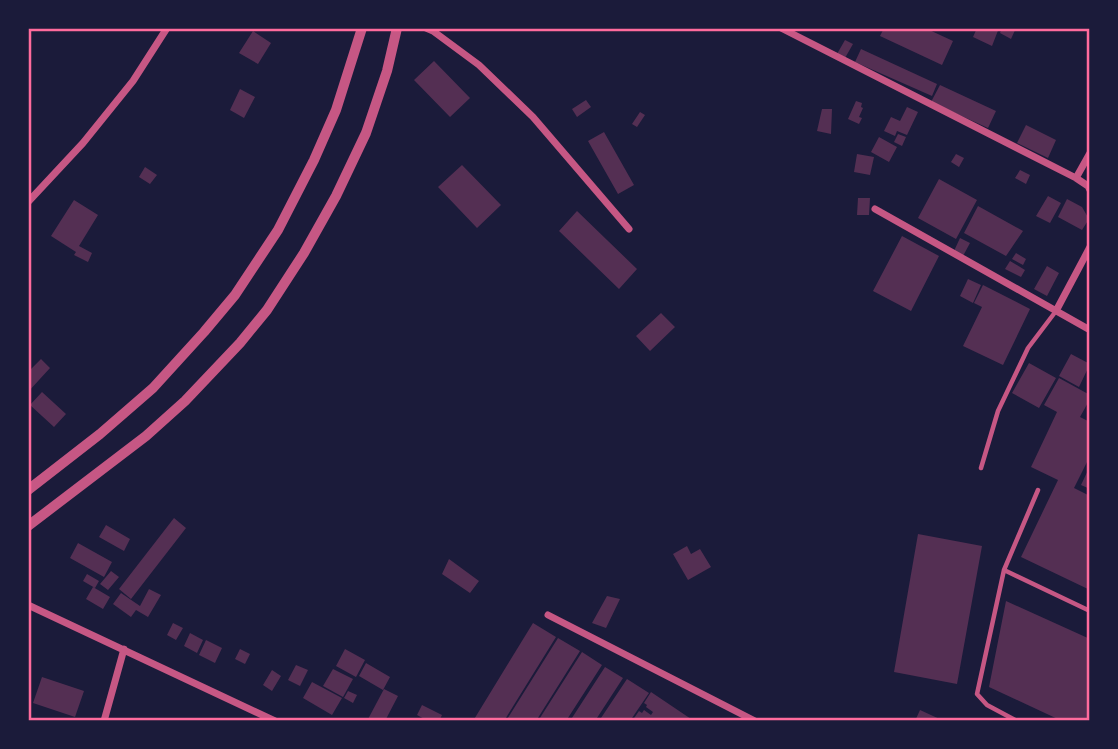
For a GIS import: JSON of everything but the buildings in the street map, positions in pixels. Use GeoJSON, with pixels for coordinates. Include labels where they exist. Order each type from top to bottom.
{"type":"FeatureCollection","features":[{"type":"Feature","properties":{"kind":"street"},"geometry":{"type":"LineString","coordinates":[[29,199],[83,143],[133,81],[167,28]]}},
{"type":"Feature","properties":{"kind":"street"},"geometry":{"type":"LineString","coordinates":[[28,490],[100,434],[153,388],[235,295],[278,230],[314,160],[336,110],[362,28]]}},
{"type":"Feature","properties":{"kind":"street"},"geometry":{"type":"LineString","coordinates":[[28,526],[146,436],[185,401],[268,310],[336,196],[366,133],[387,71],[397,28]]}},
{"type":"Feature","properties":{"kind":"street"},"geometry":{"type":"LineString","coordinates":[[426,28],[479,65],[533,117],[629,229]]}},
{"type":"Feature","properties":{"kind":"street"},"geometry":{"type":"LineString","coordinates":[[781,28],[1076,178],[1090,190]]}},
{"type":"Feature","properties":{"kind":"street"},"geometry":{"type":"LineString","coordinates":[[1076,178],[1090,153]]}},
{"type":"Feature","properties":{"kind":"street"},"geometry":{"type":"LineString","coordinates":[[874,209],[1090,330]]}},
{"type":"Feature","properties":{"kind":"street"},"geometry":{"type":"LineString","coordinates":[[1056,311],[1090,247]]}},
{"type":"Feature","properties":{"kind":"street"},"geometry":{"type":"LineString","coordinates":[[28,605],[275,721]]}},
{"type":"Feature","properties":{"kind":"street"},"geometry":{"type":"LineString","coordinates":[[548,615],[755,721]]}},
{"type":"Feature","properties":{"kind":"street"},"geometry":{"type":"LineString","coordinates":[[104,721],[124,649]]}},
{"type":"Feature","properties":{"kind":"lane"},"geometry":{"type":"LineString","coordinates":[[981,468],[998,411],[1028,348],[1056,311]]}},
{"type":"Feature","properties":{"kind":"lane"},"geometry":{"type":"LineString","coordinates":[[1017,721],[987,705],[977,694],[1004,570],[1038,490]]}},
{"type":"Feature","properties":{"kind":"lane"},"geometry":{"type":"LineString","coordinates":[[1004,570],[1090,611]]}}]}
